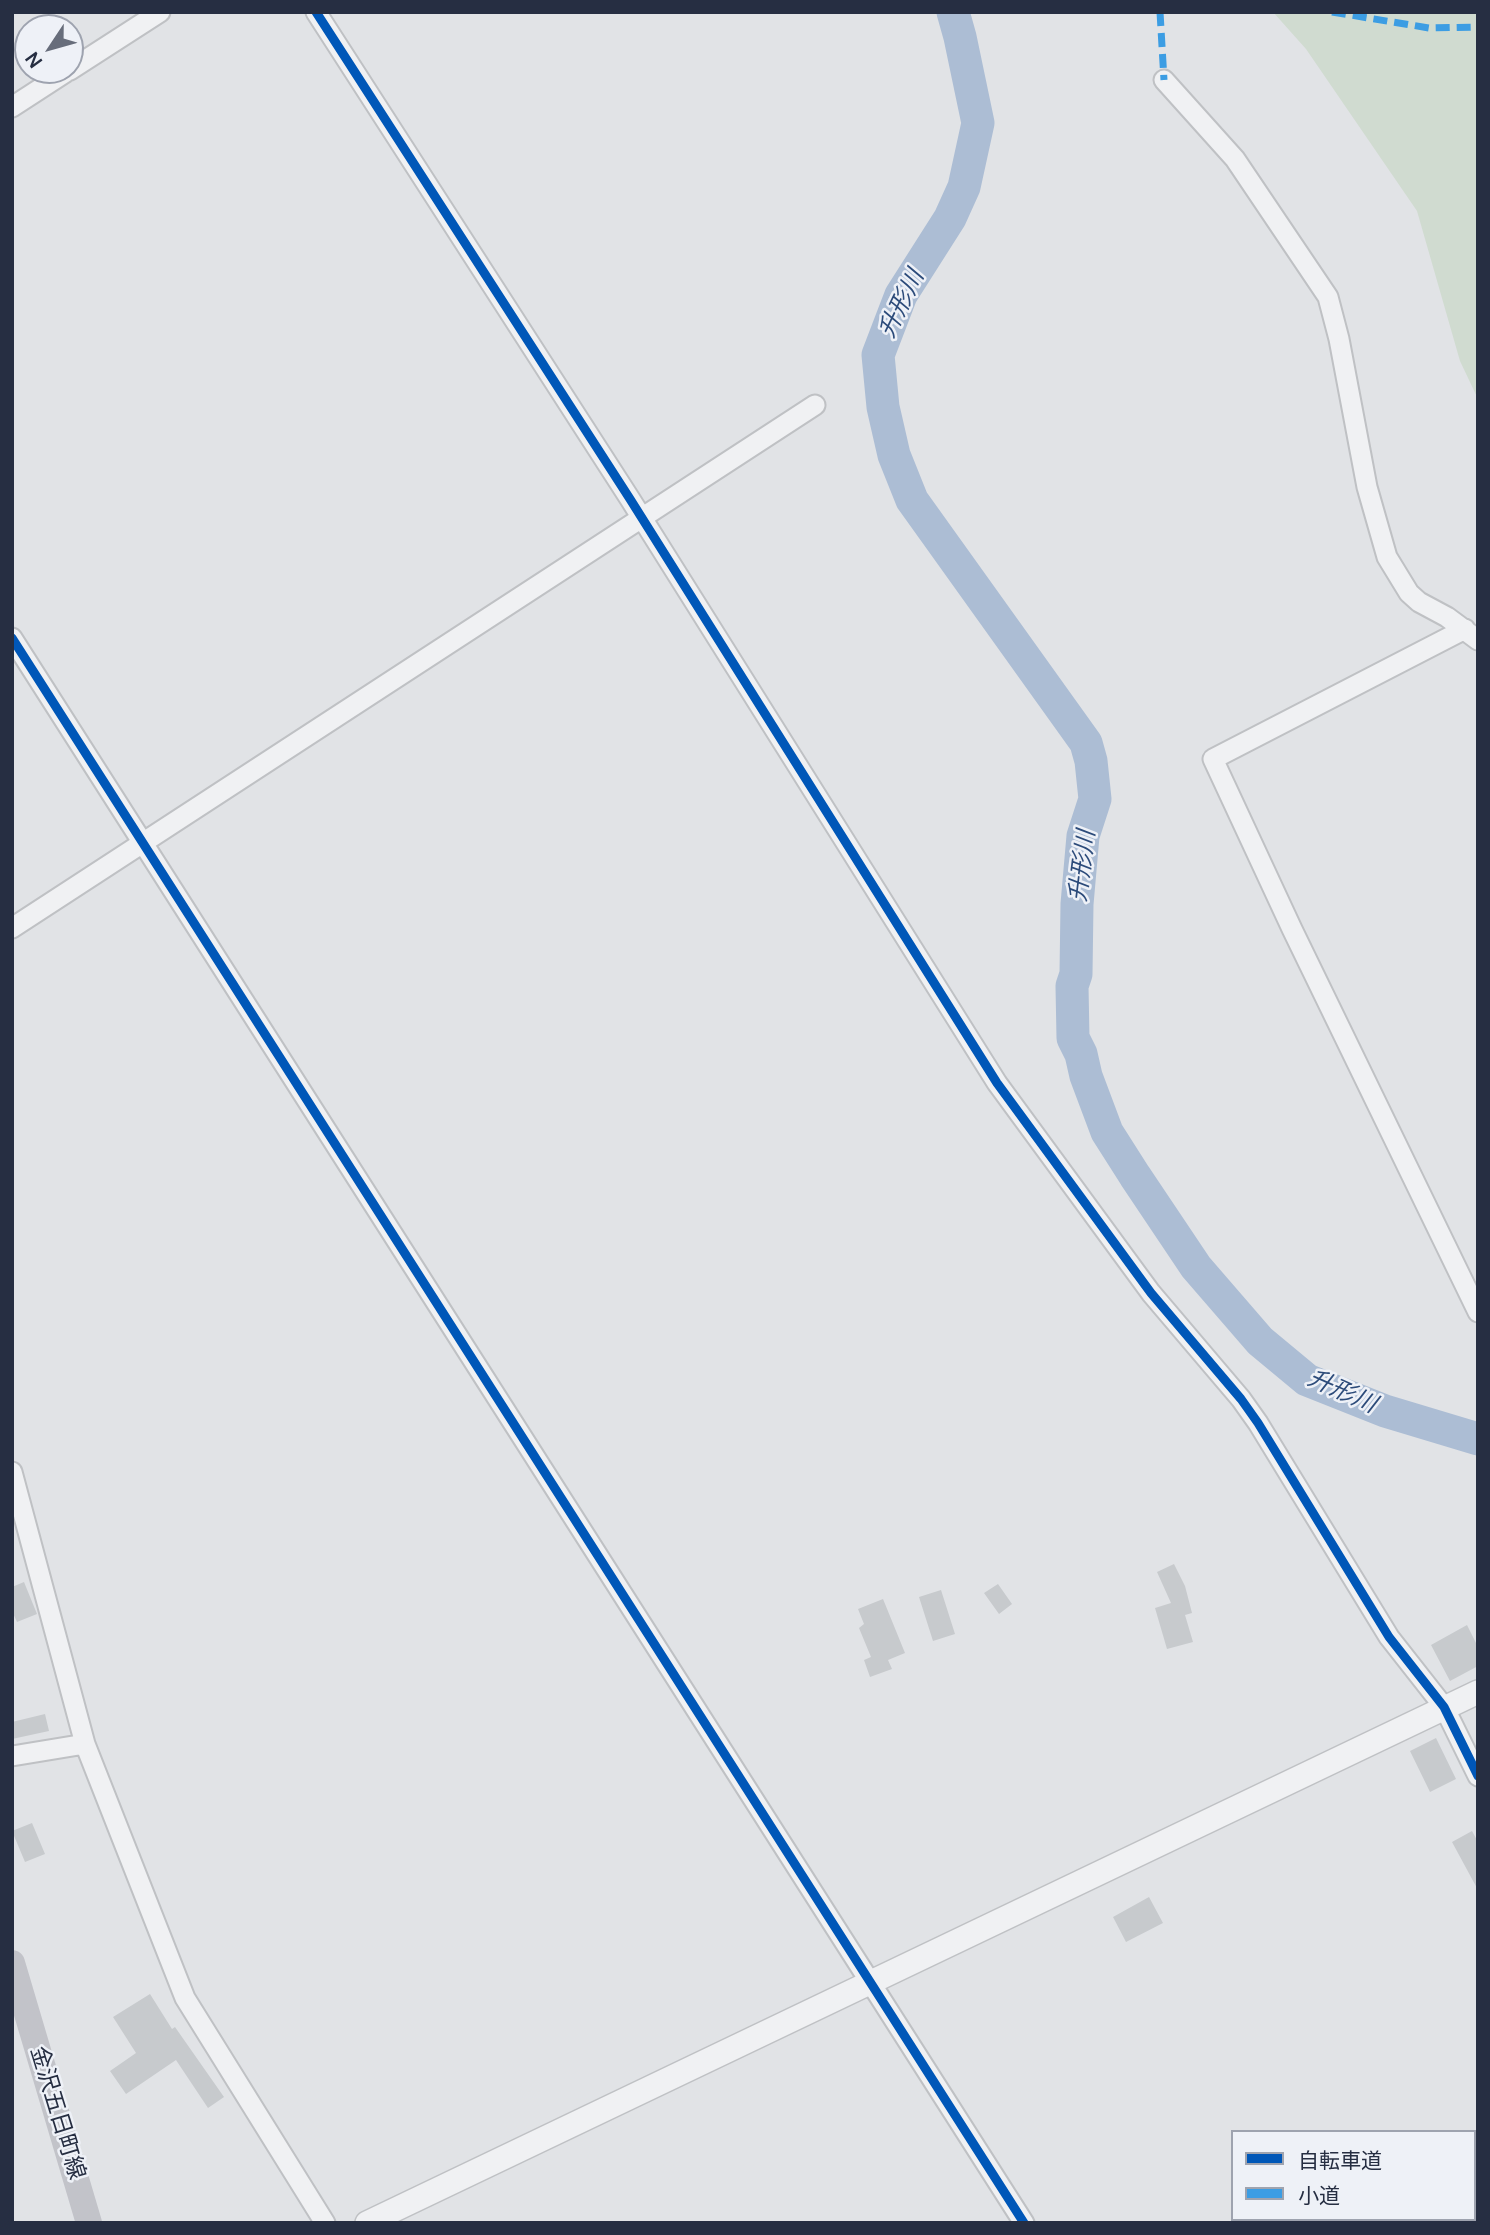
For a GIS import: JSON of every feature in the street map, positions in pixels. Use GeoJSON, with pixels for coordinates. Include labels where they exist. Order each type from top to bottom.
{"type":"FeatureCollection","features":[{"type":"Feature","properties":{"kind":"main road","name":"金沢五日町線"},"geometry":{"type":"LineString","coordinates":[[12,1964],[89,2223]]}},
{"type":"Feature","properties":{"kind":"street"},"geometry":{"type":"LineString","coordinates":[[84,61],[160,12]]}},
{"type":"Feature","properties":{"kind":"street"},"geometry":{"type":"LineString","coordinates":[[316,12],[642,518],[997,1083],[1151,1293],[1241,1399],[1258,1423],[1389,1637],[1444,1707],[1478,1776]]}},
{"type":"Feature","properties":{"kind":"street"},"geometry":{"type":"LineString","coordinates":[[1164,80],[1235,159],[1328,297],[1339,339],[1367,487],[1387,557],[1409,593],[1471,635]]}},
{"type":"Feature","properties":{"kind":"street"},"geometry":{"type":"LineString","coordinates":[[12,107],[48,84]]}},
{"type":"Feature","properties":{"kind":"street"},"geometry":{"type":"LineString","coordinates":[[12,928],[815,405]]}},
{"type":"Feature","properties":{"kind":"street"},"geometry":{"type":"LineString","coordinates":[[1471,635],[1213,759],[1292,929],[1478,1312]]}},
{"type":"Feature","properties":{"kind":"street"},"geometry":{"type":"LineString","coordinates":[[12,638],[1024,2223]]}},
{"type":"Feature","properties":{"kind":"street"},"geometry":{"type":"LineString","coordinates":[[12,1472],[85,1744],[185,1998],[325,2223]]}},
{"type":"Feature","properties":{"kind":"street"},"geometry":{"type":"LineString","coordinates":[[367,2223],[1478,1692]]}},
{"type":"Feature","properties":{"kind":"street"},"geometry":{"type":"LineString","coordinates":[[12,1756],[85,1744]]}},
{"type":"Feature","properties":{"kind":"shaded area"},"geometry":{"type":"Polygon","coordinates":[[[1273,12],[1478,12],[1478,399],[1460,361],[1417,211],[1306,49],[1273,12]]]}},
{"type":"Feature","properties":{"kind":"building"},"geometry":{"type":"Polygon","coordinates":[[[1174,1564],[1185,1586],[1192,1613],[1185,1615],[1193,1642],[1167,1649],[1155,1608],[1171,1603],[1157,1572],[1174,1564]]]}},
{"type":"Feature","properties":{"kind":"building"},"geometry":{"type":"Polygon","coordinates":[[[24,1582],[37,1614],[17,1622],[12,1611],[12,1587],[24,1582]]]}},
{"type":"Feature","properties":{"kind":"building"},"geometry":{"type":"Polygon","coordinates":[[[998,1584],[1012,1604],[999,1614],[984,1593],[998,1584]]]}},
{"type":"Feature","properties":{"kind":"building"},"geometry":{"type":"Polygon","coordinates":[[[941,1590],[955,1634],[933,1641],[919,1597],[941,1590]]]}},
{"type":"Feature","properties":{"kind":"building"},"geometry":{"type":"Polygon","coordinates":[[[883,1599],[905,1653],[888,1660],[892,1669],[870,1677],[864,1660],[871,1657],[859,1628],[864,1624],[858,1609],[883,1599]]]}},
{"type":"Feature","properties":{"kind":"building"},"geometry":{"type":"Polygon","coordinates":[[[1467,1625],[1478,1647],[1478,1666],[1450,1681],[1431,1645],[1467,1625]]]}},
{"type":"Feature","properties":{"kind":"building"},"geometry":{"type":"Polygon","coordinates":[[[45,1714],[49,1731],[12,1739],[12,1722],[45,1714]]]}},
{"type":"Feature","properties":{"kind":"building"},"geometry":{"type":"Polygon","coordinates":[[[1436,1738],[1456,1779],[1430,1792],[1410,1751],[1436,1738]]]}},
{"type":"Feature","properties":{"kind":"building"},"geometry":{"type":"Polygon","coordinates":[[[32,1823],[45,1854],[25,1862],[12,1831],[32,1823]]]}},
{"type":"Feature","properties":{"kind":"building"},"geometry":{"type":"Polygon","coordinates":[[[1472,1831],[1478,1842],[1478,1890],[1452,1842],[1472,1831]]]}},
{"type":"Feature","properties":{"kind":"building"},"geometry":{"type":"Polygon","coordinates":[[[1149,1897],[1163,1923],[1126,1942],[1113,1917],[1149,1897]]]}},
{"type":"Feature","properties":{"kind":"building"},"geometry":{"type":"Polygon","coordinates":[[[150,1994],[172,2029],[175,2027],[224,2097],[208,2108],[176,2060],[126,2094],[110,2071],[136,2053],[113,2017],[150,1994]]]}},
{"type":"Feature","properties":{"kind":"waterway","name":"升形川"},"geometry":{"type":"LineString","coordinates":[[953,12],[978,123],[964,187],[950,218],[901,295],[878,355],[883,407],[894,455],[912,500],[1086,743],[1095,799],[1083,836],[1077,904],[1076,974],[1072,986],[1073,1038],[1081,1054],[1086,1076],[1107,1132],[1135,1176],[1196,1267],[1260,1341],[1307,1380],[1385,1411],[1478,1439]]}},
{"type":"Feature","properties":{"kind":"marked path"},"geometry":{"type":"LineString","coordinates":[[1160,12],[1164,80]]}},
{"type":"Feature","properties":{"kind":"marked path"},"geometry":{"type":"LineString","coordinates":[[1332,12],[1429,28],[1478,27]]}},
{"type":"Feature","properties":{"kind":"cycle path"},"geometry":{"type":"LineString","coordinates":[[316,12],[630,499],[997,1083],[1151,1293],[1241,1399],[1258,1423],[1389,1637],[1444,1707],[1478,1776]]}},
{"type":"Feature","properties":{"kind":"cycle path"},"geometry":{"type":"LineString","coordinates":[[12,638],[1024,2223]]}}]}
